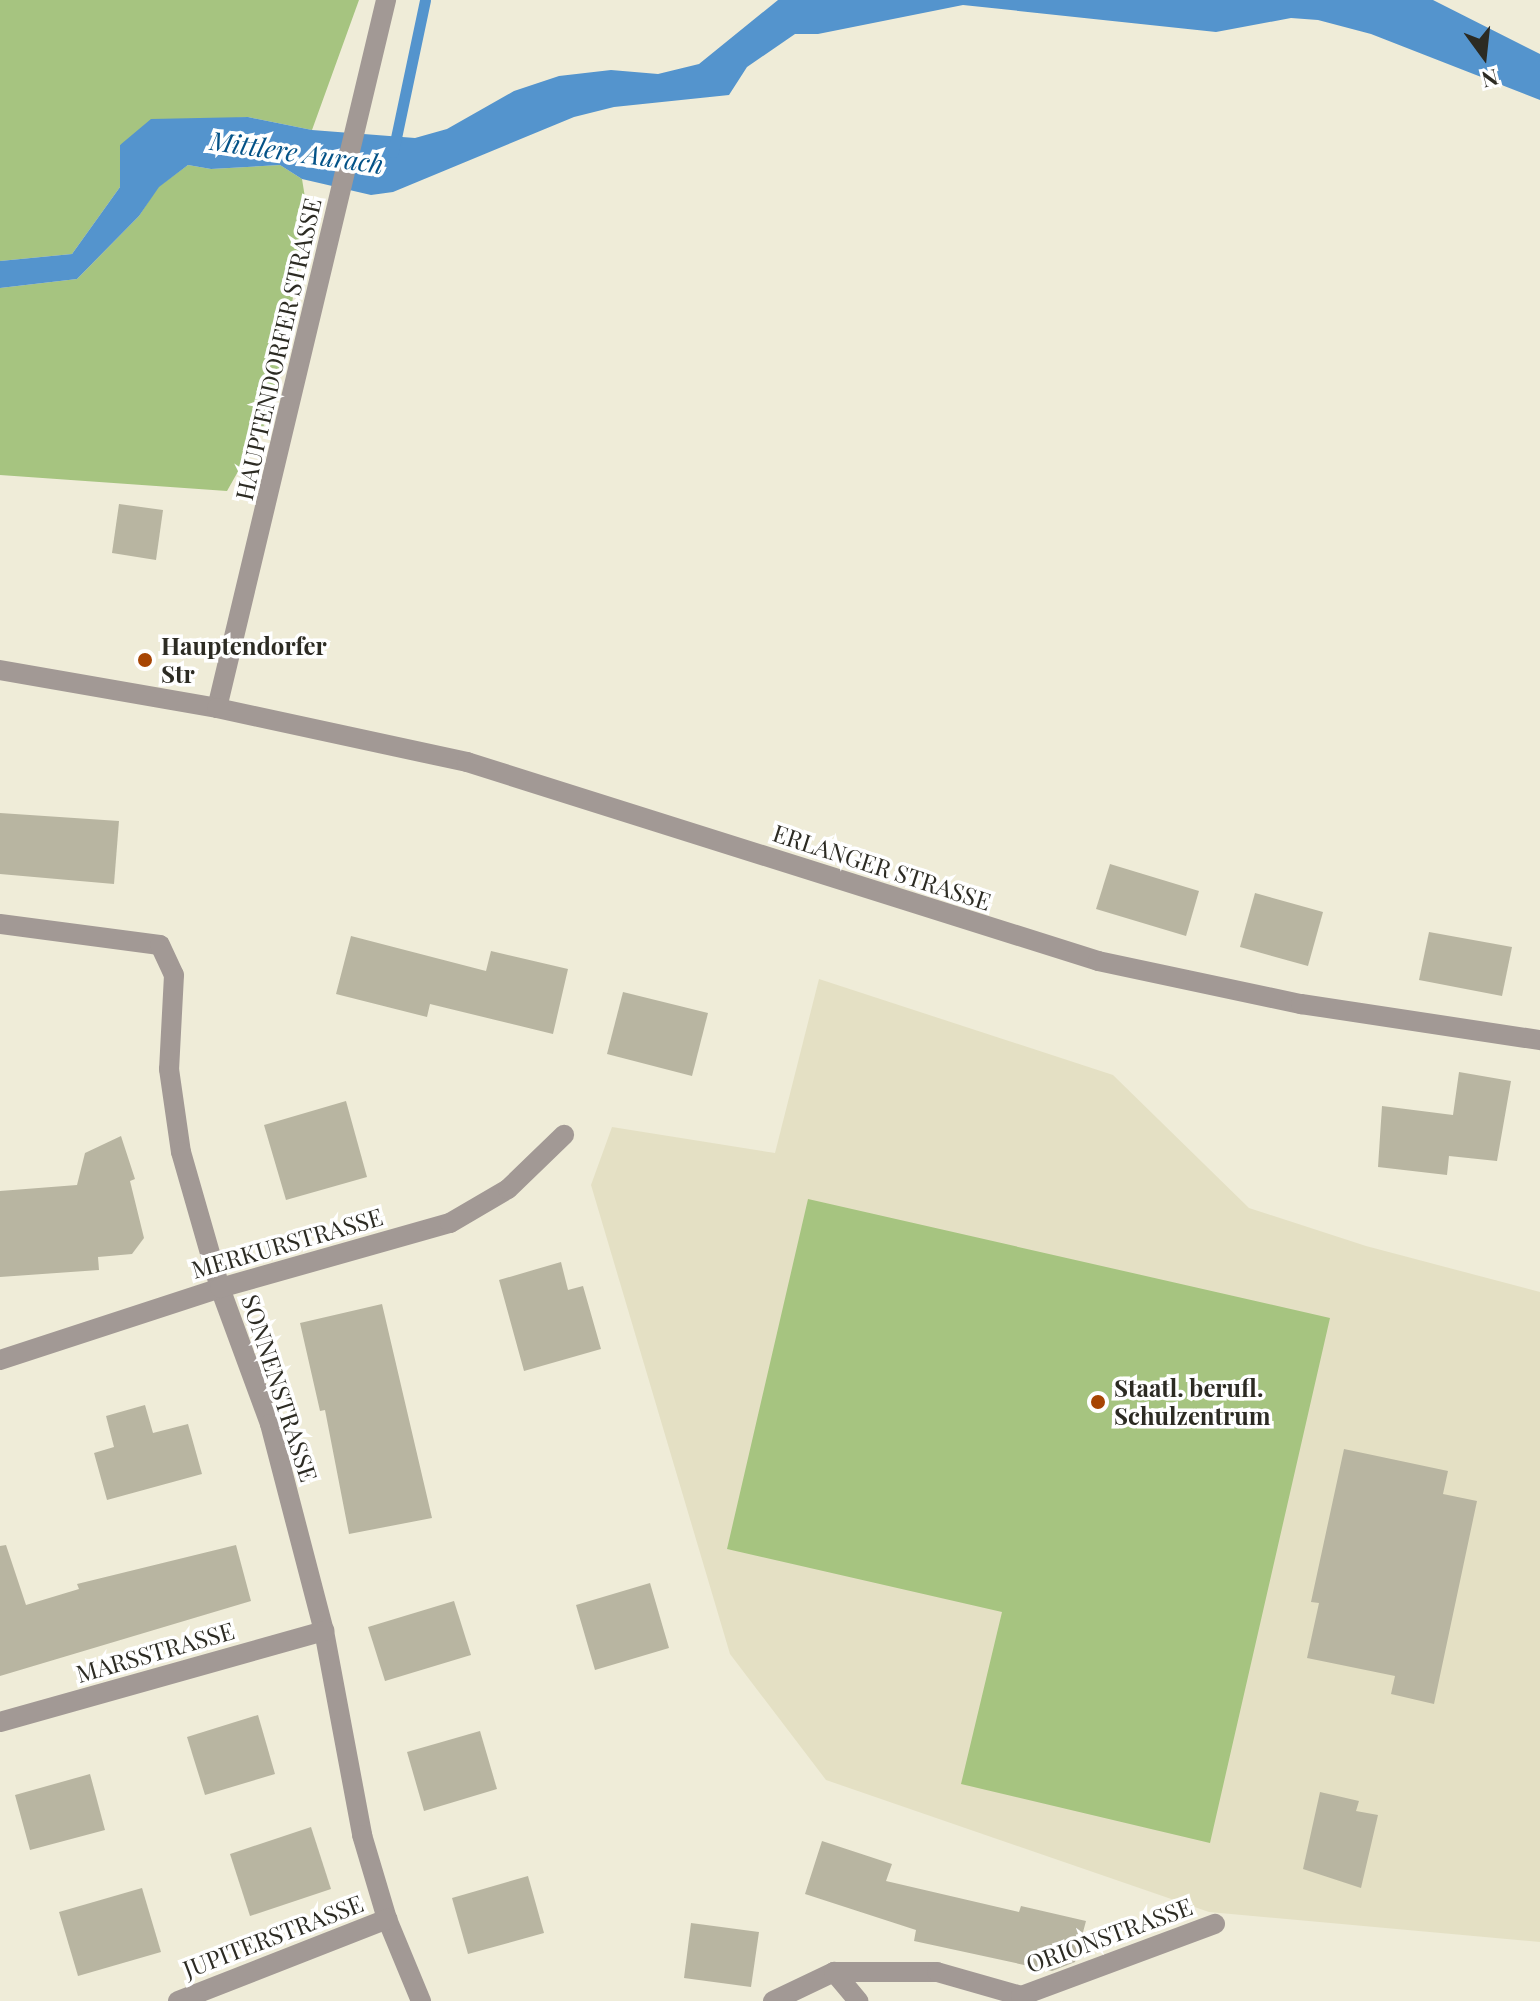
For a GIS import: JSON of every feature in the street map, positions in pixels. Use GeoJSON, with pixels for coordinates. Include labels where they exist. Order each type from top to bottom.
{"type":"FeatureCollection","features":[{"type":"Feature","properties":{"kind":"street","name":"HAUPTENDORFER STRASSE"},"geometry":{"type":"LineString","coordinates":[[217,708],[385,2]]}},
{"type":"Feature","properties":{"kind":"street","name":"ERLANGER STRASSE"},"geometry":{"type":"LineString","coordinates":[[0,670],[217,708],[467,762],[1098,961],[1301,1004],[1540,1040]]}},
{"type":"Feature","properties":{"kind":"street","name":"SONNENSTRASSE"},"geometry":{"type":"LineString","coordinates":[[0,924],[160,945],[174,975],[169,1069],[181,1152],[220,1288],[270,1424],[324,1631],[362,1835],[387,1919],[421,2001]]}},
{"type":"Feature","properties":{"kind":"street","name":"MERKURSTRASSE"},"geometry":{"type":"LineString","coordinates":[[0,1360],[220,1288],[450,1223],[508,1189],[564,1135]]}},
{"type":"Feature","properties":{"kind":"street","name":"MARSSTRASSE"},"geometry":{"type":"LineString","coordinates":[[0,1722],[324,1631]]}},
{"type":"Feature","properties":{"kind":"street","name":"JUPITERSTRASSE"},"geometry":{"type":"LineString","coordinates":[[178,2001],[387,1919]]}},
{"type":"Feature","properties":{"kind":"street","name":"ORIONSTRASSE"},"geometry":{"type":"LineString","coordinates":[[773,2001],[834,1972],[937,1972],[1020,1998],[1215,1924]]}},
{"type":"Feature","properties":{"kind":"street"},"geometry":{"type":"LineString","coordinates":[[834,1972],[858,2001]]}},
{"type":"Feature","properties":{"kind":"shaded area","name":"Staatl. berufl. Schulzentrum"},"geometry":{"type":"Polygon","coordinates":[[[819,979],[1113,1075],[1249,1208],[1366,1246],[1540,1292],[1540,1942],[1209,1912],[826,1780],[730,1654],[591,1185],[612,1127],[775,1153],[819,979]]]}},
{"type":"Feature","properties":{"kind":"green space"},"geometry":{"type":"Polygon","coordinates":[[[0,0],[359,0],[312,130],[248,117],[201,121],[120,145],[120,187],[72,254],[0,261],[0,0]]]}},
{"type":"Feature","properties":{"kind":"green space"},"geometry":{"type":"Polygon","coordinates":[[[188,165],[211,169],[280,165],[302,179],[308,216],[272,411],[227,491],[0,475],[0,288],[77,279],[139,216],[158,187],[188,165]]]}},
{"type":"Feature","properties":{"kind":"green space"},"geometry":{"type":"Polygon","coordinates":[[[808,1199],[1330,1318],[1210,1843],[961,1784],[1002,1612],[727,1549],[808,1199]]]}},
{"type":"Feature","properties":{"kind":"water","name":"Mittlere Aurach"},"geometry":{"type":"Polygon","coordinates":[[[778,0],[1433,0],[1540,54],[1540,100],[1371,34],[1318,20],[1291,18],[1216,32],[963,5],[818,34],[795,34],[747,67],[729,95],[614,107],[574,117],[393,192],[371,195],[302,179],[280,165],[211,169],[188,165],[159,187],[139,216],[77,279],[0,288],[0,261],[72,254],[120,187],[120,145],[151,119],[248,117],[312,130],[415,138],[447,129],[514,91],[559,76],[611,70],[658,74],[699,64],[778,0]]]}},
{"type":"Feature","properties":{"kind":"building"},"geometry":{"type":"Polygon","coordinates":[[[119,504],[163,510],[156,560],[112,553],[119,504]]]}},
{"type":"Feature","properties":{"kind":"building"},"geometry":{"type":"Polygon","coordinates":[[[0,813],[119,821],[114,884],[0,874],[0,813]]]}},
{"type":"Feature","properties":{"kind":"building"},"geometry":{"type":"Polygon","coordinates":[[[1110,864],[1199,891],[1186,936],[1096,909],[1110,864]]]}},
{"type":"Feature","properties":{"kind":"building"},"geometry":{"type":"Polygon","coordinates":[[[1255,893],[1323,912],[1308,966],[1240,947],[1255,893]]]}},
{"type":"Feature","properties":{"kind":"building"},"geometry":{"type":"Polygon","coordinates":[[[1429,932],[1512,947],[1502,996],[1419,980],[1429,932]]]}},
{"type":"Feature","properties":{"kind":"building"},"geometry":{"type":"Polygon","coordinates":[[[351,936],[486,971],[491,951],[568,969],[553,1034],[430,1004],[427,1017],[336,994],[351,936]]]}},
{"type":"Feature","properties":{"kind":"building"},"geometry":{"type":"Polygon","coordinates":[[[623,992],[708,1013],[692,1076],[607,1054],[623,992]]]}},
{"type":"Feature","properties":{"kind":"building"},"geometry":{"type":"Polygon","coordinates":[[[1459,1072],[1511,1081],[1497,1161],[1449,1156],[1447,1175],[1378,1167],[1382,1106],[1453,1115],[1459,1072]]]}},
{"type":"Feature","properties":{"kind":"building"},"geometry":{"type":"Polygon","coordinates":[[[346,1101],[367,1177],[286,1200],[264,1125],[346,1101]]]}},
{"type":"Feature","properties":{"kind":"building"},"geometry":{"type":"Polygon","coordinates":[[[121,1136],[135,1179],[130,1181],[144,1238],[132,1254],[98,1257],[99,1270],[0,1277],[0,1191],[77,1185],[85,1153],[121,1136]]]}},
{"type":"Feature","properties":{"kind":"building"},"geometry":{"type":"Polygon","coordinates":[[[561,1262],[568,1290],[583,1286],[601,1349],[524,1371],[499,1280],[561,1262]]]}},
{"type":"Feature","properties":{"kind":"building"},"geometry":{"type":"Polygon","coordinates":[[[382,1304],[432,1518],[349,1534],[325,1410],[320,1411],[300,1323],[382,1304]]]}},
{"type":"Feature","properties":{"kind":"building"},"geometry":{"type":"Polygon","coordinates":[[[145,1405],[153,1433],[188,1424],[202,1474],[107,1500],[94,1453],[114,1447],[106,1416],[145,1405]]]}},
{"type":"Feature","properties":{"kind":"building"},"geometry":{"type":"Polygon","coordinates":[[[1344,1449],[1448,1471],[1443,1494],[1477,1501],[1434,1704],[1391,1694],[1395,1676],[1307,1658],[1319,1603],[1311,1602],[1344,1449]]]}},
{"type":"Feature","properties":{"kind":"building"},"geometry":{"type":"Polygon","coordinates":[[[6,1545],[26,1605],[79,1589],[77,1584],[236,1545],[251,1601],[0,1676],[0,1546],[6,1545]]]}},
{"type":"Feature","properties":{"kind":"building"},"geometry":{"type":"Polygon","coordinates":[[[650,1583],[669,1648],[595,1670],[576,1605],[650,1583]]]}},
{"type":"Feature","properties":{"kind":"building"},"geometry":{"type":"Polygon","coordinates":[[[454,1601],[471,1655],[385,1681],[368,1627],[454,1601]]]}},
{"type":"Feature","properties":{"kind":"building"},"geometry":{"type":"Polygon","coordinates":[[[258,1715],[275,1774],[205,1795],[187,1737],[258,1715]]]}},
{"type":"Feature","properties":{"kind":"building"},"geometry":{"type":"Polygon","coordinates":[[[480,1731],[497,1789],[424,1811],[407,1752],[480,1731]]]}},
{"type":"Feature","properties":{"kind":"building"},"geometry":{"type":"Polygon","coordinates":[[[90,1774],[105,1830],[30,1850],[15,1795],[90,1774]]]}},
{"type":"Feature","properties":{"kind":"building"},"geometry":{"type":"Polygon","coordinates":[[[1320,1792],[1359,1801],[1356,1811],[1378,1815],[1361,1888],[1303,1869],[1320,1792]]]}},
{"type":"Feature","properties":{"kind":"building"},"geometry":{"type":"Polygon","coordinates":[[[311,1827],[331,1889],[250,1916],[230,1854],[311,1827]]]}},
{"type":"Feature","properties":{"kind":"building"},"geometry":{"type":"Polygon","coordinates":[[[822,1841],[892,1864],[886,1881],[1019,1912],[1021,1906],[1086,1921],[1075,1962],[1052,1971],[914,1941],[916,1930],[805,1894],[822,1841]]]}},
{"type":"Feature","properties":{"kind":"building"},"geometry":{"type":"Polygon","coordinates":[[[528,1876],[544,1933],[468,1954],[452,1898],[528,1876]]]}},
{"type":"Feature","properties":{"kind":"building"},"geometry":{"type":"Polygon","coordinates":[[[142,1888],[161,1952],[78,1976],[59,1912],[142,1888]]]}},
{"type":"Feature","properties":{"kind":"building"},"geometry":{"type":"Polygon","coordinates":[[[691,1923],[759,1932],[751,1987],[684,1978],[691,1923]]]}},
{"type":"Feature","properties":{"kind":"waterway","name":"Mittlere Aurach"},"geometry":{"type":"LineString","coordinates":[[393,152],[425,0]]}},
{"type":"Feature","properties":{"kind":"place","name":"Hauptendorfer Str"},"geometry":{"type":"Point","coordinates":[145,660]}},
{"type":"Feature","properties":{"kind":"place","name":"Staatl. berufl. Schulzentrum"},"geometry":{"type":"Point","coordinates":[1098,1402]}}]}
